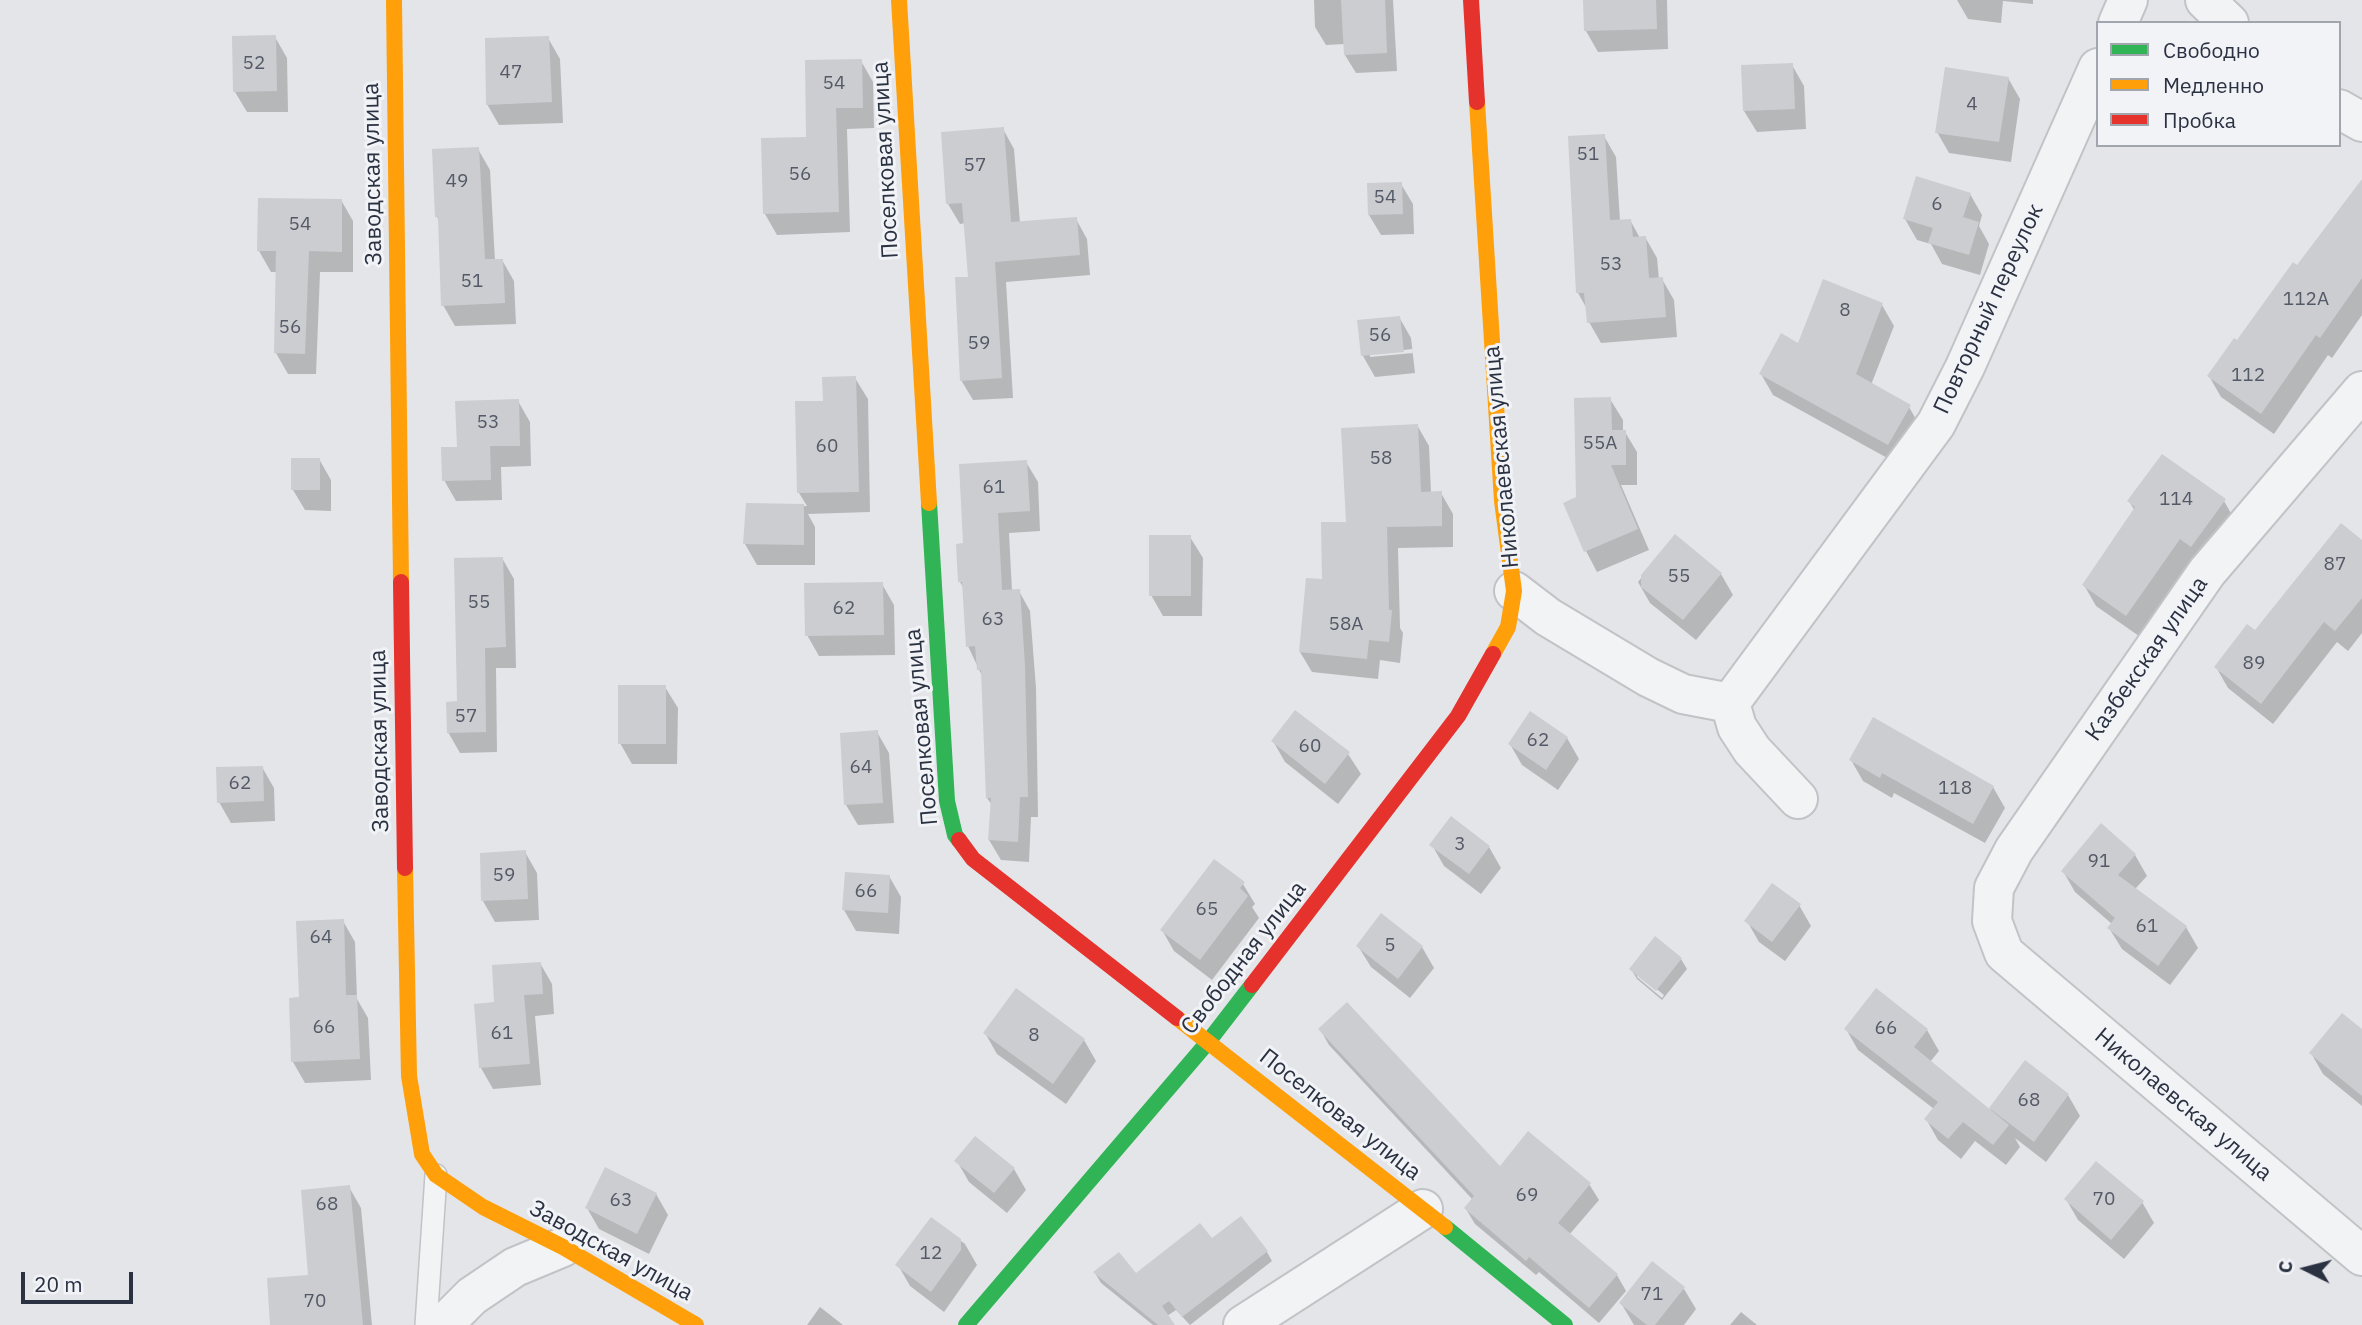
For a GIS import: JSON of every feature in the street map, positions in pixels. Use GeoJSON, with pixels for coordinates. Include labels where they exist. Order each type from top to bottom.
{"type":"FeatureCollection","features":[{"type":"Feature","properties":{"kind":"street","name":"Заводская улица"},"geometry":{"type":"LineString","coordinates":[[394,0],[409,1076],[422,1154],[436,1175],[483,1208],[563,1247],[696,1325]]}},
{"type":"Feature","properties":{"kind":"street","name":"Поселковая улица"},"geometry":{"type":"LineString","coordinates":[[899,0],[942,732],[947,801],[955,835],[973,859],[1423,1209],[1565,1325]]}},
{"type":"Feature","properties":{"kind":"street","name":"Николаевская улица"},"geometry":{"type":"LineString","coordinates":[[1471,0],[1502,501],[1514,591],[1548,617],[1648,677],[1683,694],[1730,703]]}},
{"type":"Feature","properties":{"kind":"street"},"geometry":{"type":"LineString","coordinates":[[2119,21],[2128,0]]}},
{"type":"Feature","properties":{"kind":"street"},"geometry":{"type":"LineString","coordinates":[[2205,0],[2227,21]]}},
{"type":"Feature","properties":{"kind":"street","name":"Повторный переулок"},"geometry":{"type":"LineString","coordinates":[[1730,703],[1936,424],[1965,367],[2096,72]]}},
{"type":"Feature","properties":{"kind":"street"},"geometry":{"type":"LineString","coordinates":[[2341,110],[2362,122]]}},
{"type":"Feature","properties":{"kind":"street","name":"Казбекская улица"},"geometry":{"type":"LineString","coordinates":[[2004,953],[1992,921],[1994,888],[2014,850],[2207,572],[2362,391]]}},
{"type":"Feature","properties":{"kind":"street","name":"Свободная улица"},"geometry":{"type":"LineString","coordinates":[[966,1325],[1208,1042],[1458,716],[1508,627],[1514,591]]}},
{"type":"Feature","properties":{"kind":"street"},"geometry":{"type":"LineString","coordinates":[[1730,703],[1737,727],[1752,750],[1798,799]]}},
{"type":"Feature","properties":{"kind":"street","name":"Николаевская улица"},"geometry":{"type":"LineString","coordinates":[[2004,953],[2362,1256]]}},
{"type":"Feature","properties":{"kind":"street"},"geometry":{"type":"LineString","coordinates":[[1243,1325],[1423,1209]]}},
{"type":"Feature","properties":{"kind":"street"},"geometry":{"type":"LineString","coordinates":[[443,1325],[472,1296],[515,1267],[563,1247]]}},
{"type":"Feature","properties":{"kind":"lane"},"geometry":{"type":"LineString","coordinates":[[426,1325],[436,1175]]}},
{"type":"Feature","properties":{"kind":"building"},"geometry":{"type":"Polygon","coordinates":[[[1341,0],[1385,0],[1387,53],[1344,55],[1341,0]]]}},
{"type":"Feature","properties":{"kind":"building"},"geometry":{"type":"Polygon","coordinates":[[[1583,0],[1656,0],[1657,29],[1584,31],[1583,0]]]}},
{"type":"Feature","properties":{"kind":"building"},"geometry":{"type":"Polygon","coordinates":[[[276,35],[277,91],[233,92],[232,36],[276,35]]]}},
{"type":"Feature","properties":{"kind":"building"},"geometry":{"type":"Polygon","coordinates":[[[549,36],[552,102],[486,105],[485,38],[549,36]]]}},
{"type":"Feature","properties":{"kind":"building"},"geometry":{"type":"Polygon","coordinates":[[[862,59],[863,108],[836,108],[839,212],[763,214],[761,138],[806,137],[805,60],[862,59]]]}},
{"type":"Feature","properties":{"kind":"building"},"geometry":{"type":"Polygon","coordinates":[[[1793,63],[1795,109],[1743,111],[1741,65],[1793,63]]]}},
{"type":"Feature","properties":{"kind":"building"},"geometry":{"type":"Polygon","coordinates":[[[1945,67],[2009,77],[1999,142],[1935,133],[1945,67]]]}},
{"type":"Feature","properties":{"kind":"building"},"geometry":{"type":"Polygon","coordinates":[[[1004,127],[1011,222],[1077,217],[1080,255],[995,262],[1002,378],[960,381],[955,277],[968,277],[962,203],[946,204],[941,132],[1004,127]]]}},
{"type":"Feature","properties":{"kind":"building"},"geometry":{"type":"Polygon","coordinates":[[[1605,134],[1610,220],[1631,219],[1633,237],[1646,236],[1649,278],[1663,277],[1666,317],[1587,323],[1584,293],[1576,293],[1568,136],[1605,134]]]}},
{"type":"Feature","properties":{"kind":"building"},"geometry":{"type":"Polygon","coordinates":[[[479,147],[485,259],[503,259],[505,303],[441,306],[432,149],[479,147]]]}},
{"type":"Feature","properties":{"kind":"building"},"geometry":{"type":"Polygon","coordinates":[[[1916,176],[1971,193],[1963,217],[1979,222],[1969,255],[1928,243],[1933,228],[1903,219],[1916,176]]]}},
{"type":"Feature","properties":{"kind":"building"},"geometry":{"type":"Polygon","coordinates":[[[2362,179],[2362,278],[2320,338],[2316,335],[2261,414],[2207,376],[2234,338],[2237,340],[2293,262],[2297,265],[2362,179]]]}},
{"type":"Feature","properties":{"kind":"building"},"geometry":{"type":"Polygon","coordinates":[[[1402,182],[1403,214],[1368,215],[1367,183],[1402,182]]]}},
{"type":"Feature","properties":{"kind":"building"},"geometry":{"type":"Polygon","coordinates":[[[258,198],[342,199],[342,252],[309,251],[305,354],[274,353],[276,251],[257,251],[258,198]]]}},
{"type":"Feature","properties":{"kind":"building"},"geometry":{"type":"Polygon","coordinates":[[[1823,279],[1883,303],[1856,374],[1911,405],[1888,445],[1759,374],[1781,333],[1798,343],[1823,279]]]}},
{"type":"Feature","properties":{"kind":"building"},"geometry":{"type":"Polygon","coordinates":[[[1400,316],[1404,352],[1361,356],[1357,320],[1400,316]]]}},
{"type":"Feature","properties":{"kind":"building"},"geometry":{"type":"Polygon","coordinates":[[[856,376],[859,492],[797,493],[795,401],[823,401],[822,377],[856,376]]]}},
{"type":"Feature","properties":{"kind":"building"},"geometry":{"type":"Polygon","coordinates":[[[1611,397],[1612,430],[1626,430],[1626,465],[1611,465],[1638,529],[1584,552],[1563,503],[1576,497],[1574,398],[1611,397]]]}},
{"type":"Feature","properties":{"kind":"building"},"geometry":{"type":"Polygon","coordinates":[[[519,399],[520,446],[490,446],[491,480],[442,481],[441,447],[457,447],[455,401],[519,399]]]}},
{"type":"Feature","properties":{"kind":"building"},"geometry":{"type":"Polygon","coordinates":[[[1418,424],[1421,492],[1442,491],[1442,526],[1387,527],[1389,610],[1392,610],[1389,642],[1369,640],[1367,659],[1299,652],[1306,578],[1322,579],[1321,522],[1346,522],[1341,428],[1418,424]]]}},
{"type":"Feature","properties":{"kind":"building"},"geometry":{"type":"Polygon","coordinates":[[[2162,454],[2226,499],[2191,547],[2180,539],[2126,616],[2082,585],[2135,507],[2127,501],[2162,454]]]}},
{"type":"Feature","properties":{"kind":"building"},"geometry":{"type":"Polygon","coordinates":[[[291,458],[320,458],[320,490],[291,490],[291,458]]]}},
{"type":"Feature","properties":{"kind":"building"},"geometry":{"type":"Polygon","coordinates":[[[1027,460],[1030,511],[998,513],[1002,590],[1020,589],[1025,666],[1028,797],[1020,797],[1018,842],[988,840],[991,798],[986,798],[981,670],[977,670],[975,646],[966,647],[962,582],[958,582],[956,544],[963,543],[959,464],[1027,460]]]}},
{"type":"Feature","properties":{"kind":"building"},"geometry":{"type":"Polygon","coordinates":[[[746,503],[804,504],[804,545],[743,544],[746,503]]]}},
{"type":"Feature","properties":{"kind":"building"},"geometry":{"type":"Polygon","coordinates":[[[2341,523],[2362,540],[2362,598],[2335,631],[2324,622],[2261,704],[2214,667],[2247,624],[2255,630],[2341,523]]]}},
{"type":"Feature","properties":{"kind":"building"},"geometry":{"type":"Polygon","coordinates":[[[1675,534],[1722,573],[1683,620],[1641,587],[1641,575],[1675,534]]]}},
{"type":"Feature","properties":{"kind":"building"},"geometry":{"type":"Polygon","coordinates":[[[1149,535],[1191,535],[1191,596],[1149,596],[1149,535]]]}},
{"type":"Feature","properties":{"kind":"building"},"geometry":{"type":"Polygon","coordinates":[[[503,557],[506,647],[485,648],[486,732],[447,733],[446,702],[457,701],[454,558],[503,557]]]}},
{"type":"Feature","properties":{"kind":"building"},"geometry":{"type":"Polygon","coordinates":[[[883,582],[884,635],[805,636],[804,583],[883,582]]]}},
{"type":"Feature","properties":{"kind":"building"},"geometry":{"type":"Polygon","coordinates":[[[618,685],[666,685],[666,744],[618,744],[618,685]]]}},
{"type":"Feature","properties":{"kind":"building"},"geometry":{"type":"Polygon","coordinates":[[[1295,710],[1350,752],[1325,784],[1271,741],[1295,710]]]}},
{"type":"Feature","properties":{"kind":"building"},"geometry":{"type":"Polygon","coordinates":[[[1530,711],[1568,737],[1546,770],[1508,744],[1530,711]]]}},
{"type":"Feature","properties":{"kind":"building"},"geometry":{"type":"Polygon","coordinates":[[[1873,717],[1994,786],[1973,824],[1882,773],[1880,778],[1849,760],[1873,717]]]}},
{"type":"Feature","properties":{"kind":"building"},"geometry":{"type":"Polygon","coordinates":[[[878,730],[883,803],[844,805],[840,733],[878,730]]]}},
{"type":"Feature","properties":{"kind":"building"},"geometry":{"type":"Polygon","coordinates":[[[263,766],[264,801],[217,803],[216,767],[263,766]]]}},
{"type":"Feature","properties":{"kind":"building"},"geometry":{"type":"Polygon","coordinates":[[[1451,816],[1490,846],[1469,874],[1429,845],[1451,816]]]}},
{"type":"Feature","properties":{"kind":"building"},"geometry":{"type":"Polygon","coordinates":[[[2101,823],[2136,854],[2118,875],[2187,926],[2158,966],[2107,928],[2115,918],[2061,871],[2101,823]]]}},
{"type":"Feature","properties":{"kind":"building"},"geometry":{"type":"Polygon","coordinates":[[[526,850],[528,899],[481,901],[480,853],[526,850]]]}},
{"type":"Feature","properties":{"kind":"building"},"geometry":{"type":"Polygon","coordinates":[[[1214,859],[1245,882],[1240,888],[1248,896],[1200,960],[1160,930],[1214,859]]]}},
{"type":"Feature","properties":{"kind":"building"},"geometry":{"type":"Polygon","coordinates":[[[845,872],[890,875],[888,913],[842,910],[845,872]]]}},
{"type":"Feature","properties":{"kind":"building"},"geometry":{"type":"Polygon","coordinates":[[[1772,883],[1801,904],[1772,942],[1744,921],[1772,883]]]}},
{"type":"Feature","properties":{"kind":"building"},"geometry":{"type":"Polygon","coordinates":[[[1381,913],[1423,946],[1398,979],[1356,946],[1381,913]]]}},
{"type":"Feature","properties":{"kind":"building"},"geometry":{"type":"Polygon","coordinates":[[[344,919],[346,995],[357,995],[360,1059],[291,1062],[289,998],[299,997],[296,921],[344,919]]]}},
{"type":"Feature","properties":{"kind":"building"},"geometry":{"type":"Polygon","coordinates":[[[1655,936],[1682,958],[1656,991],[1629,969],[1655,936]]]}},
{"type":"Feature","properties":{"kind":"building"},"geometry":{"type":"Polygon","coordinates":[[[541,962],[543,994],[524,995],[530,1064],[479,1068],[474,1004],[494,1002],[492,965],[541,962]]]}},
{"type":"Feature","properties":{"kind":"building"},"geometry":{"type":"Polygon","coordinates":[[[1016,988],[1085,1039],[1053,1084],[983,1033],[1016,988]]]}},
{"type":"Feature","properties":{"kind":"building"},"geometry":{"type":"Polygon","coordinates":[[[1876,988],[1928,1029],[1914,1047],[2009,1125],[1993,1145],[1963,1122],[1948,1139],[1924,1119],[1938,1102],[1844,1029],[1876,988]]]}},
{"type":"Feature","properties":{"kind":"building"},"geometry":{"type":"Polygon","coordinates":[[[1347,1002],[1500,1166],[1528,1131],[1591,1183],[1558,1223],[1618,1274],[1589,1308],[1529,1257],[1526,1261],[1464,1208],[1474,1196],[1318,1029],[1347,1002]]]}},
{"type":"Feature","properties":{"kind":"building"},"geometry":{"type":"Polygon","coordinates":[[[2342,1013],[2362,1029],[2362,1096],[2309,1053],[2342,1013]]]}},
{"type":"Feature","properties":{"kind":"building"},"geometry":{"type":"Polygon","coordinates":[[[2025,1060],[2069,1094],[2034,1142],[1989,1108],[2025,1060]]]}},
{"type":"Feature","properties":{"kind":"building"},"geometry":{"type":"Polygon","coordinates":[[[975,1136],[1015,1168],[994,1193],[954,1161],[975,1136]]]}},
{"type":"Feature","properties":{"kind":"building"},"geometry":{"type":"Polygon","coordinates":[[[2096,1161],[2144,1201],[2111,1240],[2064,1199],[2096,1161]]]}},
{"type":"Feature","properties":{"kind":"building"},"geometry":{"type":"Polygon","coordinates":[[[605,1167],[657,1193],[637,1234],[585,1208],[605,1167]]]}},
{"type":"Feature","properties":{"kind":"building"},"geometry":{"type":"Polygon","coordinates":[[[350,1185],[363,1325],[270,1325],[267,1278],[308,1275],[301,1190],[350,1185]]]}},
{"type":"Feature","properties":{"kind":"building"},"geometry":{"type":"Polygon","coordinates":[[[1241,1216],[1268,1251],[1182,1317],[1169,1301],[1162,1306],[1175,1325],[1158,1325],[1093,1272],[1119,1252],[1136,1273],[1200,1223],[1212,1238],[1241,1216]]]}},
{"type":"Feature","properties":{"kind":"building"},"geometry":{"type":"Polygon","coordinates":[[[931,1217],[961,1239],[961,1250],[931,1292],[895,1265],[931,1217]]]}},
{"type":"Feature","properties":{"kind":"building"},"geometry":{"type":"Polygon","coordinates":[[[1652,1261],[1685,1287],[1655,1325],[1647,1325],[1619,1303],[1652,1261]]]}},
{"type":"Feature","properties":{"kind":"traffic: fast"},"geometry":{"type":"LineString","coordinates":[[929,503],[947,801],[955,835],[959,840]]}},
{"type":"Feature","properties":{"kind":"traffic: fast"},"geometry":{"type":"LineString","coordinates":[[966,1325],[1208,1042],[1252,985]]}},
{"type":"Feature","properties":{"kind":"traffic: fast"},"geometry":{"type":"LineString","coordinates":[[1445,1227],[1565,1325]]}},
{"type":"Feature","properties":{"kind":"traffic: slow"},"geometry":{"type":"LineString","coordinates":[[394,0],[401,582]]}},
{"type":"Feature","properties":{"kind":"traffic: slow"},"geometry":{"type":"LineString","coordinates":[[899,0],[929,503]]}},
{"type":"Feature","properties":{"kind":"traffic: slow"},"geometry":{"type":"LineString","coordinates":[[1477,102],[1502,501],[1514,591],[1508,627],[1493,654]]}},
{"type":"Feature","properties":{"kind":"traffic: slow"},"geometry":{"type":"LineString","coordinates":[[405,868],[409,1076],[422,1154],[436,1175],[483,1207],[563,1247],[696,1325]]}},
{"type":"Feature","properties":{"kind":"traffic: slow"},"geometry":{"type":"LineString","coordinates":[[1177,1018],[1445,1227]]}},
{"type":"Feature","properties":{"kind":"traffic: jam"},"geometry":{"type":"LineString","coordinates":[[1471,0],[1477,102]]}},
{"type":"Feature","properties":{"kind":"traffic: jam"},"geometry":{"type":"LineString","coordinates":[[401,582],[405,868]]}},
{"type":"Feature","properties":{"kind":"traffic: jam"},"geometry":{"type":"LineString","coordinates":[[1252,985],[1458,716],[1493,654]]}},
{"type":"Feature","properties":{"kind":"traffic: jam"},"geometry":{"type":"LineString","coordinates":[[959,840],[973,859],[1177,1018]]}}]}
